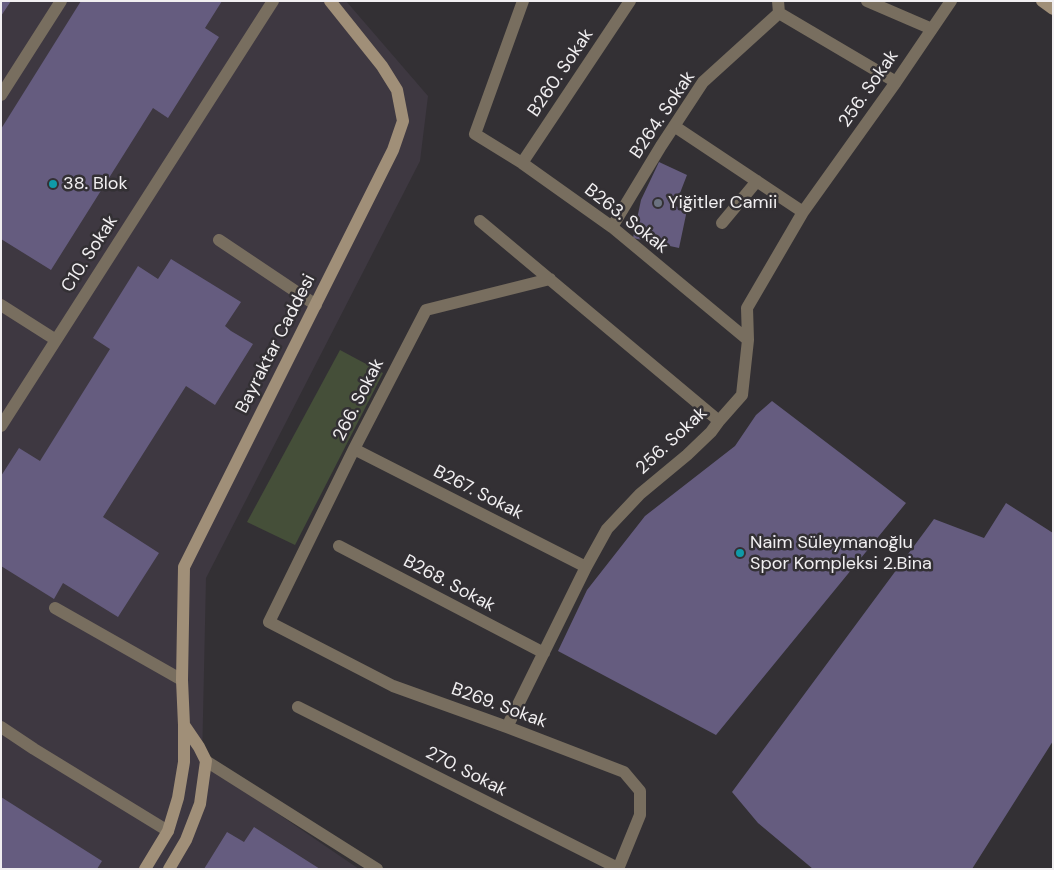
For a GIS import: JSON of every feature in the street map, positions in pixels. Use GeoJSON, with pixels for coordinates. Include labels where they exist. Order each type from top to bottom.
{"type":"FeatureCollection","features":[{"type":"Feature","properties":{"kind":"main road"},"geometry":{"type":"LineString","coordinates":[[1042,1],[1053,8]]}},
{"type":"Feature","properties":{"kind":"main road","name":"Bayraktar Caddesi"},"geometry":{"type":"LineString","coordinates":[[144,869],[168,831],[178,798],[184,762],[182,680],[184,567],[393,150],[402,121],[397,90],[382,66],[336,4]]}},
{"type":"Feature","properties":{"kind":"main road"},"geometry":{"type":"LineString","coordinates":[[169,869],[186,840],[200,804],[206,761],[184,725]]}},
{"type":"Feature","properties":{"kind":"street"},"geometry":{"type":"LineString","coordinates":[[1,95],[61,1]]}},
{"type":"Feature","properties":{"kind":"street","name":"C10. Sokak"},"geometry":{"type":"LineString","coordinates":[[1,426],[273,1]]}},
{"type":"Feature","properties":{"kind":"street","name":"B263. Sokak"},"geometry":{"type":"LineString","coordinates":[[523,1],[475,134],[522,164],[612,227],[748,340]]}},
{"type":"Feature","properties":{"kind":"street","name":"B260. Sokak"},"geometry":{"type":"LineString","coordinates":[[522,164],[630,1]]}},
{"type":"Feature","properties":{"kind":"street"},"geometry":{"type":"LineString","coordinates":[[867,1],[932,29]]}},
{"type":"Feature","properties":{"kind":"street","name":"256. Sokak"},"geometry":{"type":"LineString","coordinates":[[507,727],[586,567],[607,529],[640,494],[711,432],[742,395],[748,340],[747,308],[803,212],[951,1]]}},
{"type":"Feature","properties":{"kind":"street"},"geometry":{"type":"LineString","coordinates":[[779,7],[896,82]]}},
{"type":"Feature","properties":{"kind":"street","name":"B264. Sokak"},"geometry":{"type":"LineString","coordinates":[[612,227],[703,82],[779,7]]}},
{"type":"Feature","properties":{"kind":"street"},"geometry":{"type":"LineString","coordinates":[[674,126],[803,212]]}},
{"type":"Feature","properties":{"kind":"street"},"geometry":{"type":"LineString","coordinates":[[722,223],[757,181]]}},
{"type":"Feature","properties":{"kind":"street"},"geometry":{"type":"LineString","coordinates":[[480,221],[719,421]]}},
{"type":"Feature","properties":{"kind":"street"},"geometry":{"type":"LineString","coordinates":[[219,240],[316,305]]}},
{"type":"Feature","properties":{"kind":"street","name":"266. Sokak"},"geometry":{"type":"LineString","coordinates":[[269,622],[354,449],[426,310],[550,279]]}},
{"type":"Feature","properties":{"kind":"street"},"geometry":{"type":"LineString","coordinates":[[1,305],[56,340]]}},
{"type":"Feature","properties":{"kind":"street","name":"B267. Sokak"},"geometry":{"type":"LineString","coordinates":[[354,449],[586,567]]}},
{"type":"Feature","properties":{"kind":"street","name":"B268. Sokak"},"geometry":{"type":"LineString","coordinates":[[339,546],[544,653]]}},
{"type":"Feature","properties":{"kind":"street"},"geometry":{"type":"LineString","coordinates":[[55,608],[182,680]]}},
{"type":"Feature","properties":{"kind":"street","name":"B269. Sokak"},"geometry":{"type":"LineString","coordinates":[[269,622],[393,686],[624,772],[640,792],[640,815],[618,868]]}},
{"type":"Feature","properties":{"kind":"street","name":"270. Sokak"},"geometry":{"type":"LineString","coordinates":[[298,707],[618,868]]}},
{"type":"Feature","properties":{"kind":"street"},"geometry":{"type":"LineString","coordinates":[[1,727],[168,831]]}},
{"type":"Feature","properties":{"kind":"street"},"geometry":{"type":"LineString","coordinates":[[206,761],[377,869]]}},
{"type":"Feature","properties":{"kind":"shaded area"},"geometry":{"type":"Polygon","coordinates":[[[1,1],[346,1],[428,96],[420,161],[206,578],[202,762],[359,869],[1,869],[1,1]]]}},
{"type":"Feature","properties":{"kind":"green space"},"geometry":{"type":"Polygon","coordinates":[[[340,350],[383,373],[295,545],[247,522],[340,350]]]}},
{"type":"Feature","properties":{"kind":"building"},"geometry":{"type":"Polygon","coordinates":[[[1,1],[11,1],[1,16],[1,1]]]}},
{"type":"Feature","properties":{"kind":"building","name":"38. Blok"},"geometry":{"type":"Polygon","coordinates":[[[81,1],[222,1],[205,28],[219,37],[168,118],[153,108],[51,270],[1,239],[1,129],[81,1]]]}},
{"type":"Feature","properties":{"kind":"building","name":"Yiğitler Camii"},"geometry":{"type":"Polygon","coordinates":[[[659,162],[687,175],[675,206],[687,210],[679,248],[633,238],[641,200],[659,162]]]}},
{"type":"Feature","properties":{"kind":"building"},"geometry":{"type":"Polygon","coordinates":[[[171,259],[241,302],[225,326],[253,344],[215,405],[186,386],[103,517],[159,553],[118,617],[63,583],[54,599],[1,566],[1,476],[19,448],[40,461],[110,349],[93,338],[138,266],[158,279],[171,259]]]}},
{"type":"Feature","properties":{"kind":"building","name":"Naim Süleymanoğlu Spor Kompleksi 2.Bina"},"geometry":{"type":"Polygon","coordinates":[[[772,401],[906,503],[716,735],[558,651],[587,590],[645,516],[735,446],[756,415],[772,401]]]}},
{"type":"Feature","properties":{"kind":"building"},"geometry":{"type":"Polygon","coordinates":[[[1006,503],[1053,533],[1053,741],[972,869],[813,869],[758,823],[732,792],[934,519],[984,538],[1006,503]]]}},
{"type":"Feature","properties":{"kind":"building"},"geometry":{"type":"Polygon","coordinates":[[[1,797],[102,861],[97,869],[1,869],[1,797]]]}},
{"type":"Feature","properties":{"kind":"building"},"geometry":{"type":"Polygon","coordinates":[[[254,827],[320,869],[204,869],[227,832],[244,842],[254,827]]]}},
{"type":"Feature","properties":{"kind":"place","name":"38. Blok"},"geometry":{"type":"Point","coordinates":[53,184]}},
{"type":"Feature","properties":{"kind":"place","name":"Yiğitler Camii"},"geometry":{"type":"Point","coordinates":[658,203]}},
{"type":"Feature","properties":{"kind":"place","name":"Naim Süleymanoğlu Spor Kompleksi 2.Bina"},"geometry":{"type":"Point","coordinates":[740,553]}}]}
